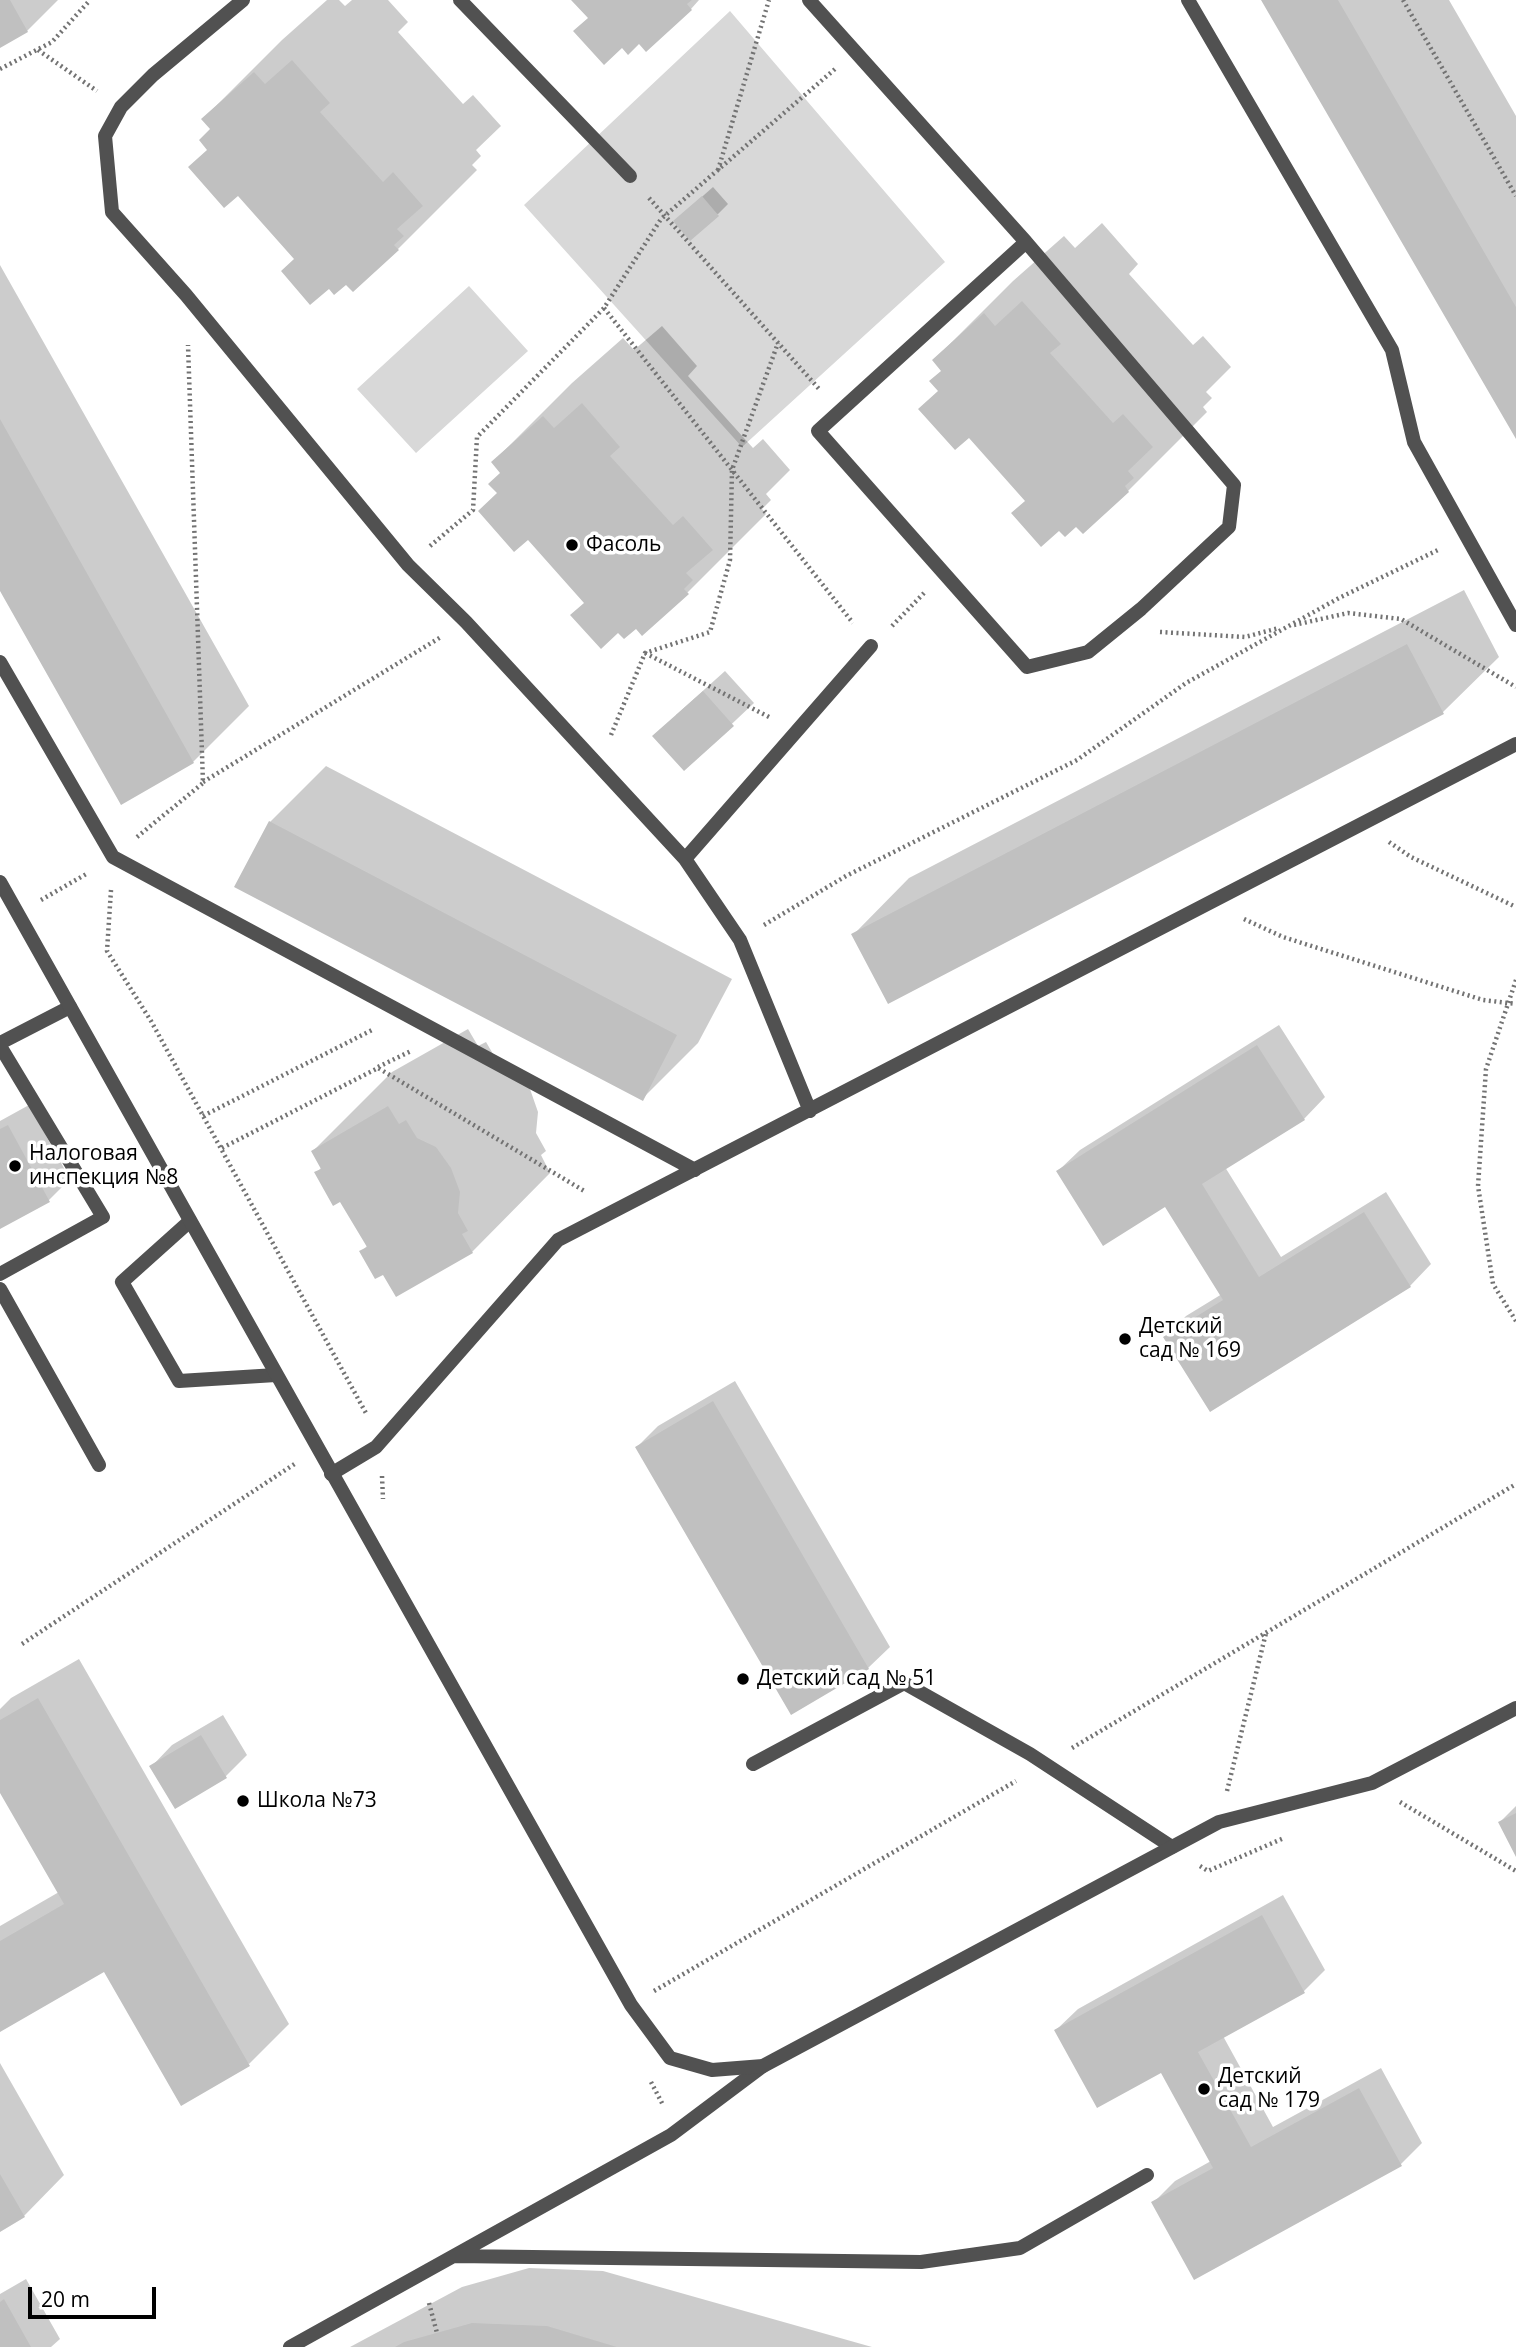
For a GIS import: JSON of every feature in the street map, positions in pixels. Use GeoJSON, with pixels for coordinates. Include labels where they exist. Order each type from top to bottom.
{"type":"FeatureCollection","features":[{"type":"Feature","properties":{"kind":"street"},"geometry":{"type":"LineString","coordinates":[[243,0],[153,75],[121,107],[105,136],[112,212],[186,295],[408,565],[466,622],[685,859],[740,940],[810,1111]]}},
{"type":"Feature","properties":{"kind":"street"},"geometry":{"type":"LineString","coordinates":[[460,0],[629,176]]}},
{"type":"Feature","properties":{"kind":"street"},"geometry":{"type":"LineString","coordinates":[[809,0],[1026,242],[1234,485],[1229,527],[1117,629],[1088,652],[1027,667],[818,430],[1026,242]]}},
{"type":"Feature","properties":{"kind":"street"},"geometry":{"type":"LineString","coordinates":[[1188,0],[1392,350],[1414,442],[1516,625]]}},
{"type":"Feature","properties":{"kind":"street"},"geometry":{"type":"LineString","coordinates":[[685,859],[871,646]]}},
{"type":"Feature","properties":{"kind":"street"},"geometry":{"type":"LineString","coordinates":[[0,662],[113,858],[695,1170]]}},
{"type":"Feature","properties":{"kind":"street"},"geometry":{"type":"LineString","coordinates":[[331,1474],[376,1447],[558,1240],[1516,744]]}},
{"type":"Feature","properties":{"kind":"street"},"geometry":{"type":"LineString","coordinates":[[0,883],[631,2005],[670,2058],[712,2070],[763,2066]]}},
{"type":"Feature","properties":{"kind":"street"},"geometry":{"type":"LineString","coordinates":[[0,1274],[103,1217],[0,1045],[70,1007]]}},
{"type":"Feature","properties":{"kind":"street"},"geometry":{"type":"LineString","coordinates":[[190,1221],[122,1282],[179,1381],[275,1375]]}},
{"type":"Feature","properties":{"kind":"street"},"geometry":{"type":"LineString","coordinates":[[0,1289],[99,1465]]}},
{"type":"Feature","properties":{"kind":"street"},"geometry":{"type":"LineString","coordinates":[[753,1764],[904,1683],[1030,1754],[1172,1847]]}},
{"type":"Feature","properties":{"kind":"street"},"geometry":{"type":"LineString","coordinates":[[290,2347],[671,2135],[763,2066],[1219,1822],[1372,1783],[1516,1708]]}},
{"type":"Feature","properties":{"kind":"street"},"geometry":{"type":"LineString","coordinates":[[455,2256],[921,2262],[1020,2248],[1147,2175]]}},
{"type":"Feature","properties":{"kind":"path"},"geometry":{"type":"LineString","coordinates":[[0,69],[52,42],[90,0]]}},
{"type":"Feature","properties":{"kind":"path"},"geometry":{"type":"LineString","coordinates":[[718,171],[769,0]]}},
{"type":"Feature","properties":{"kind":"path"},"geometry":{"type":"LineString","coordinates":[[1403,0],[1516,196]]}},
{"type":"Feature","properties":{"kind":"path"},"geometry":{"type":"LineString","coordinates":[[37,50],[121,107]]}},
{"type":"Feature","properties":{"kind":"path"},"geometry":{"type":"LineString","coordinates":[[408,565],[473,510],[477,437],[604,308],[664,216],[855,52]]}},
{"type":"Feature","properties":{"kind":"path"},"geometry":{"type":"LineString","coordinates":[[629,176],[839,412]]}},
{"type":"Feature","properties":{"kind":"path"},"geometry":{"type":"LineString","coordinates":[[186,295],[203,783]]}},
{"type":"Feature","properties":{"kind":"path"},"geometry":{"type":"LineString","coordinates":[[604,308],[871,646],[944,573]]}},
{"type":"Feature","properties":{"kind":"path"},"geometry":{"type":"LineString","coordinates":[[599,765],[645,653],[710,632],[730,560],[732,470],[778,343]]}},
{"type":"Feature","properties":{"kind":"path"},"geometry":{"type":"LineString","coordinates":[[740,940],[846,876],[1077,760],[1186,683],[1287,626],[1466,536]]}},
{"type":"Feature","properties":{"kind":"path"},"geometry":{"type":"LineString","coordinates":[[1117,629],[1245,637],[1348,613],[1401,619],[1516,687]]}},
{"type":"Feature","properties":{"kind":"path"},"geometry":{"type":"LineString","coordinates":[[18,914],[113,858],[203,783],[466,622]]}},
{"type":"Feature","properties":{"kind":"path"},"geometry":{"type":"LineString","coordinates":[[645,653],[797,731]]}},
{"type":"Feature","properties":{"kind":"path"},"geometry":{"type":"LineString","coordinates":[[1362,824],[1411,857],[1516,907]]}},
{"type":"Feature","properties":{"kind":"path"},"geometry":{"type":"LineString","coordinates":[[113,858],[107,950],[151,1021],[382,1440]]}},
{"type":"Feature","properties":{"kind":"path"},"geometry":{"type":"LineString","coordinates":[[1209,903],[1283,937],[1483,1000],[1516,1004]]}},
{"type":"Feature","properties":{"kind":"path"},"geometry":{"type":"LineString","coordinates":[[1516,981],[1486,1069],[1478,1186],[1493,1284],[1516,1321]]}},
{"type":"Feature","properties":{"kind":"path"},"geometry":{"type":"LineString","coordinates":[[203,1116],[405,1014]]}},
{"type":"Feature","properties":{"kind":"path"},"geometry":{"type":"LineString","coordinates":[[221,1149],[378,1068],[617,1210]]}},
{"type":"Feature","properties":{"kind":"path"},"geometry":{"type":"LineString","coordinates":[[631,2005],[1516,1484]]}},
{"type":"Feature","properties":{"kind":"path"},"geometry":{"type":"LineString","coordinates":[[1219,1822],[1266,1632]]}},
{"type":"Feature","properties":{"kind":"path"},"geometry":{"type":"LineString","coordinates":[[1372,1783],[1406,1807],[1516,1871]]}},
{"type":"Feature","properties":{"kind":"path"},"geometry":{"type":"LineString","coordinates":[[647,2075],[666,2111]]}},
{"type":"Feature","properties":{"kind":"shaded area"},"geometry":{"type":"Polygon","coordinates":[[[730,11],[945,262],[742,447],[524,205],[730,11]]]}},
{"type":"Feature","properties":{"kind":"shaded area"},"geometry":{"type":"Polygon","coordinates":[[[469,286],[528,351],[416,453],[357,389],[469,286]]]}},
{"type":"Feature","properties":{"kind":"building"},"geometry":{"type":"Polygon","coordinates":[[[0,0],[10,0],[28,32],[0,48],[0,0]]]}},
{"type":"Feature","properties":{"kind":"building"},"geometry":{"type":"Polygon","coordinates":[[[571,0],[692,0],[687,4],[692,10],[646,52],[639,44],[628,55],[622,48],[604,65],[573,31],[588,18],[571,0]]]}},
{"type":"Feature","properties":{"kind":"building"},"geometry":{"type":"Polygon","coordinates":[[[1261,0],[1338,0],[1516,307],[1516,439],[1261,0]]]}},
{"type":"Feature","properties":{"kind":"building"},"geometry":{"type":"Polygon","coordinates":[[[292,60],[330,103],[320,112],[383,182],[393,172],[423,206],[397,229],[404,236],[394,245],[399,250],[353,292],[346,285],[334,295],[329,289],[310,305],[281,271],[294,259],[238,196],[224,208],[188,167],[207,150],[199,140],[210,129],[201,119],[254,72],[265,84],[292,60]]]}},
{"type":"Feature","properties":{"kind":"building"},"geometry":{"type":"Polygon","coordinates":[[[702,196],[719,216],[690,241],[673,221],[702,196]]]}},
{"type":"Feature","properties":{"kind":"building"},"geometry":{"type":"Polygon","coordinates":[[[1022,301],[1061,344],[1050,353],[1113,423],[1123,414],[1153,447],[1128,471],[1134,478],[1125,486],[1129,492],[1083,534],[1076,527],[1065,537],[1059,531],[1041,547],[1011,513],[1025,501],[969,438],[955,450],[918,409],[938,391],[929,381],[941,371],[932,360],[984,313],[995,326],[1022,301]]]}},
{"type":"Feature","properties":{"kind":"building"},"geometry":{"type":"Polygon","coordinates":[[[582,403],[620,447],[610,456],[673,525],[683,516],[713,550],[686,573],[693,580],[684,589],[689,594],[642,636],[636,629],[624,639],[618,633],[601,649],[570,615],[584,603],[528,540],[514,552],[478,511],[497,493],[488,484],[500,473],[491,462],[543,416],[554,428],[582,403]]]}},
{"type":"Feature","properties":{"kind":"building"},"geometry":{"type":"Polygon","coordinates":[[[0,419],[194,763],[121,805],[0,591],[0,419]]]}},
{"type":"Feature","properties":{"kind":"building"},"geometry":{"type":"Polygon","coordinates":[[[1407,644],[1444,714],[888,1004],[851,934],[1407,644]]]}},
{"type":"Feature","properties":{"kind":"building"},"geometry":{"type":"Polygon","coordinates":[[[703,691],[734,726],[684,771],[652,736],[703,691]]]}},
{"type":"Feature","properties":{"kind":"building"},"geometry":{"type":"Polygon","coordinates":[[[269,821],[677,1035],[643,1101],[234,887],[269,821]]]}},
{"type":"Feature","properties":{"kind":"building"},"geometry":{"type":"Polygon","coordinates":[[[1257,1045],[1305,1120],[1202,1184],[1259,1277],[1364,1212],[1411,1287],[1210,1412],[1163,1337],[1223,1300],[1165,1207],[1103,1246],[1056,1171],[1257,1045]]]}},
{"type":"Feature","properties":{"kind":"building"},"geometry":{"type":"Polygon","coordinates":[[[388,1106],[399,1124],[406,1120],[417,1138],[436,1147],[451,1168],[460,1192],[458,1213],[468,1231],[462,1234],[473,1253],[396,1297],[383,1275],[375,1279],[359,1251],[367,1247],[340,1202],[333,1206],[314,1172],[321,1169],[311,1151],[388,1106]]]}},
{"type":"Feature","properties":{"kind":"building","name":"Налоговая инспекция №8"},"geometry":{"type":"Polygon","coordinates":[[[8,1125],[50,1202],[0,1229],[0,1129],[8,1125]]]}},
{"type":"Feature","properties":{"kind":"building"},"geometry":{"type":"Polygon","coordinates":[[[713,1401],[869,1669],[791,1715],[635,1447],[713,1401]]]}},
{"type":"Feature","properties":{"kind":"building"},"geometry":{"type":"Polygon","coordinates":[[[38,1698],[250,2066],[181,2106],[104,1972],[0,2032],[0,1941],[64,1904],[0,1793],[0,1720],[38,1698]]]}},
{"type":"Feature","properties":{"kind":"building"},"geometry":{"type":"Polygon","coordinates":[[[201,1735],[227,1778],[175,1809],[149,1766],[201,1735]]]}},
{"type":"Feature","properties":{"kind":"building"},"geometry":{"type":"Polygon","coordinates":[[[1516,1813],[1516,1857],[1498,1822],[1516,1813]]]}},
{"type":"Feature","properties":{"kind":"building"},"geometry":{"type":"Polygon","coordinates":[[[1262,1915],[1305,1993],[1198,2052],[1251,2147],[1359,2088],[1402,2166],[1194,2280],[1151,2202],[1213,2168],[1161,2073],[1097,2108],[1054,2030],[1262,1915]]]}},
{"type":"Feature","properties":{"kind":"building"},"geometry":{"type":"Polygon","coordinates":[[[0,2174],[25,2217],[0,2232],[0,2174]]]}},
{"type":"Feature","properties":{"kind":"building"},"geometry":{"type":"Polygon","coordinates":[[[4,2299],[31,2347],[0,2347],[0,2302],[4,2299]]]}},
{"type":"Feature","properties":{"kind":"building"},"geometry":{"type":"Polygon","coordinates":[[[472,2323],[547,2326],[617,2347],[395,2347],[472,2323]]]}},
{"type":"Feature","properties":{"kind":"place","name":"Фасоль"},"geometry":{"type":"Point","coordinates":[572,545]}},
{"type":"Feature","properties":{"kind":"place","name":"Налоговая инспекция №8"},"geometry":{"type":"Point","coordinates":[15,1166]}},
{"type":"Feature","properties":{"kind":"place","name":"Детский сад № 169"},"geometry":{"type":"Point","coordinates":[1125,1339]}},
{"type":"Feature","properties":{"kind":"place","name":"Детский сад № 51"},"geometry":{"type":"Point","coordinates":[743,1679]}},
{"type":"Feature","properties":{"kind":"place","name":"Школа №73"},"geometry":{"type":"Point","coordinates":[243,1801]}},
{"type":"Feature","properties":{"kind":"place","name":"Детский сад № 179"},"geometry":{"type":"Point","coordinates":[1204,2089]}}]}
